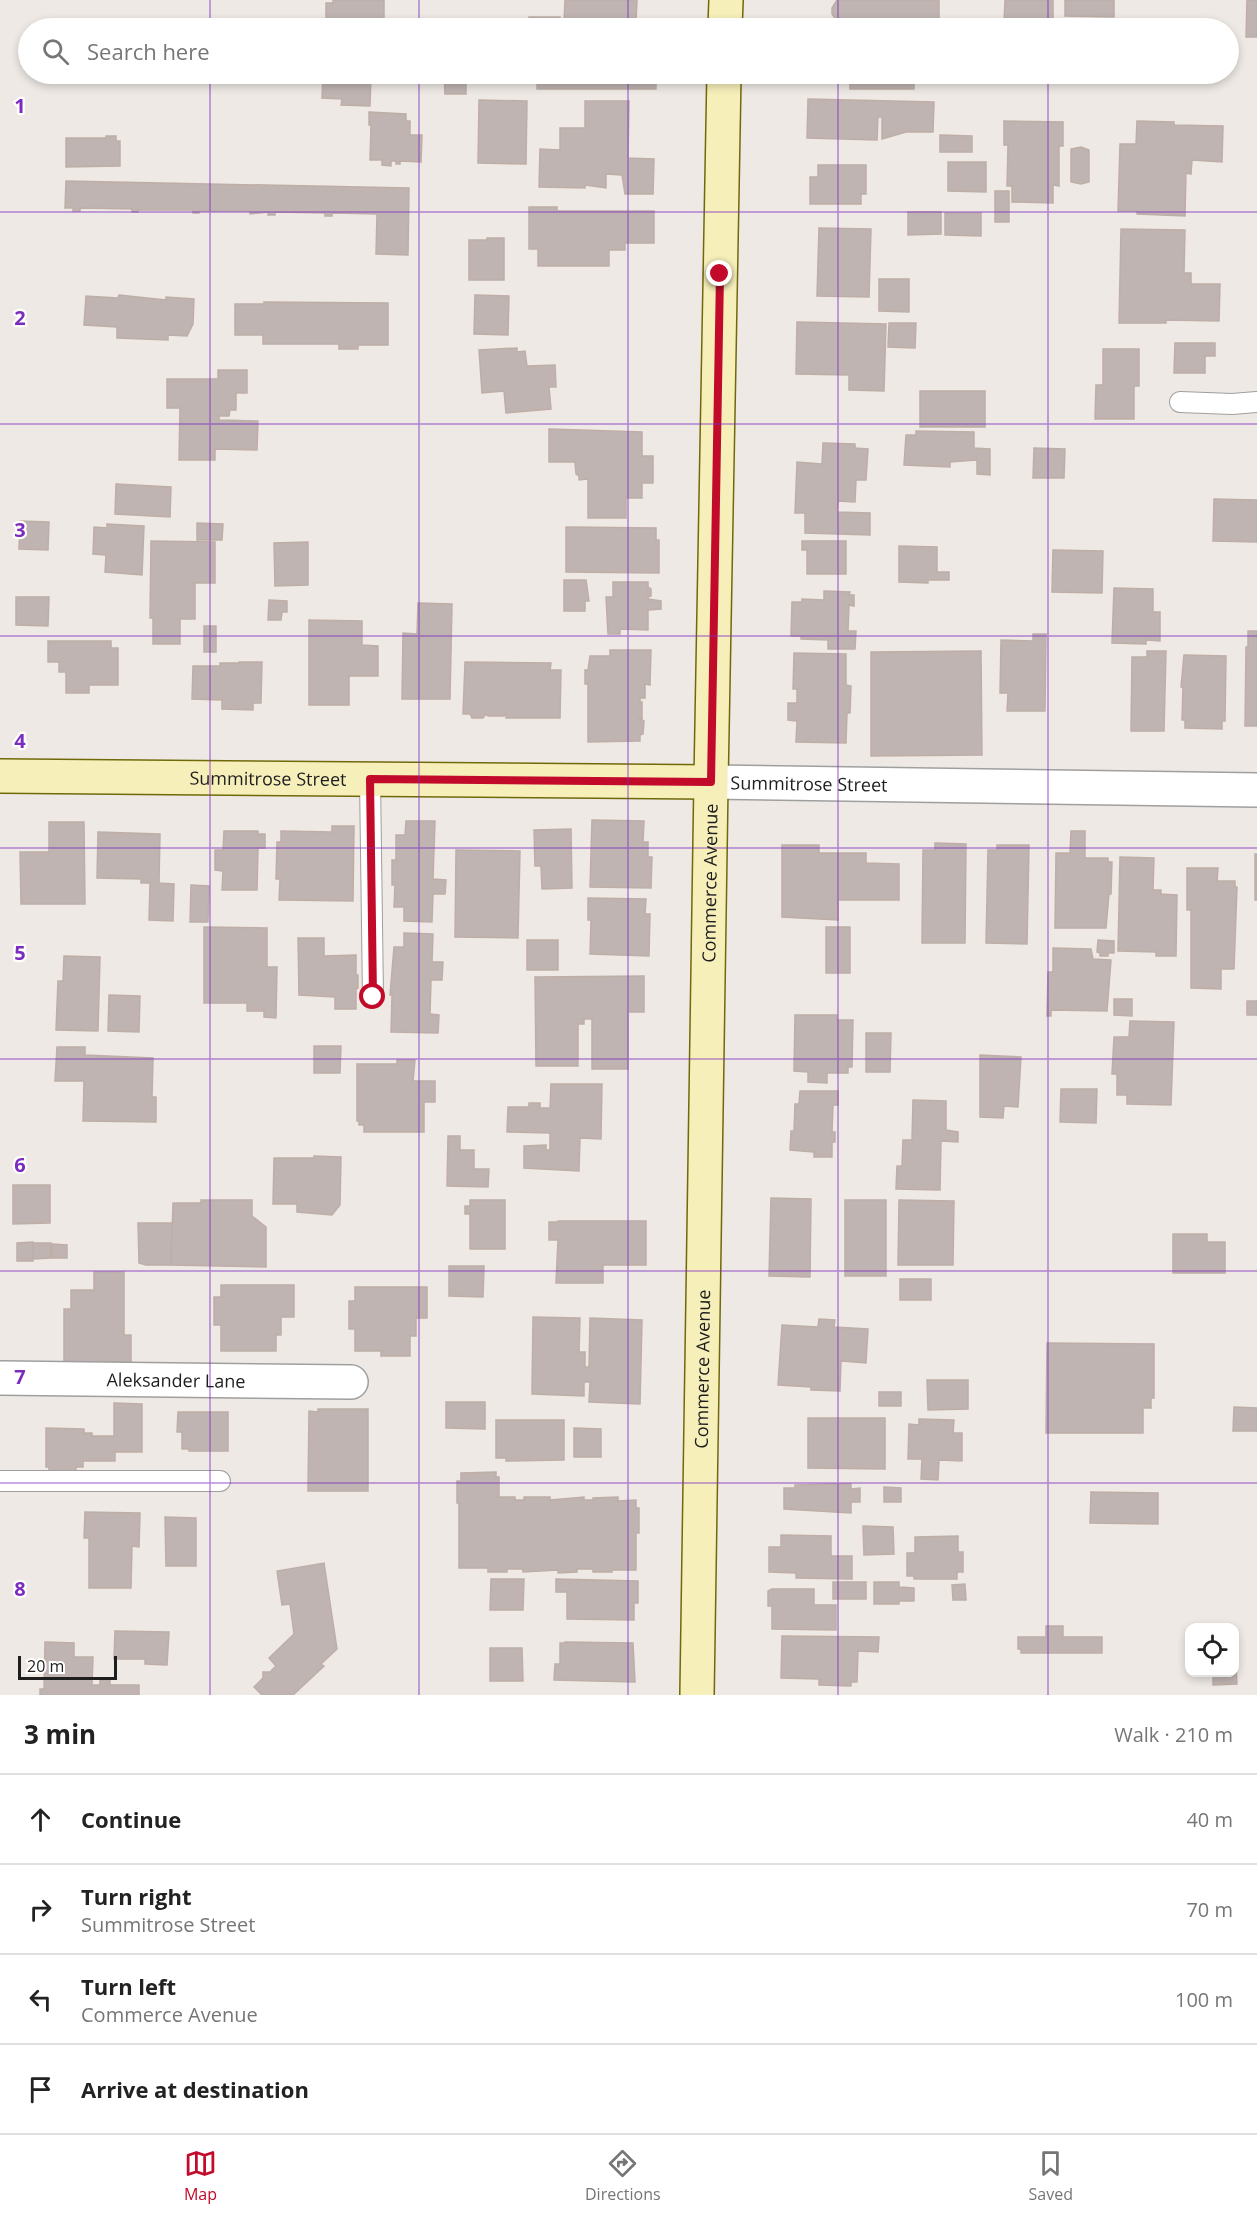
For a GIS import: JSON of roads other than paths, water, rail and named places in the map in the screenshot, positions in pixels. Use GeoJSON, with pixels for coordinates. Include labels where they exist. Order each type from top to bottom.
{"type":"FeatureCollection","features":[{"type":"Feature","properties":{"kind":"street"},"geometry":{"type":"LineString","coordinates":[[725,18],[726,0]]}},
{"type":"Feature","properties":{"kind":"street","name":"Commerce Avenue"},"geometry":{"type":"LineString","coordinates":[[697,1695],[724,84]]}},
{"type":"Feature","properties":{"kind":"street","name":"Summitrose Street"},"geometry":{"type":"LineString","coordinates":[[0,776],[711,782],[1257,790]]}},
{"type":"Feature","properties":{"kind":"street","name":"Aleksander Lane"},"geometry":{"type":"LineString","coordinates":[[0,1378],[351,1382]]}},
{"type":"Feature","properties":{"kind":"lane"},"geometry":{"type":"LineString","coordinates":[[1180,402],[1232,404],[1257,402]]}},
{"type":"Feature","properties":{"kind":"lane"},"geometry":{"type":"LineString","coordinates":[[370,779],[373,997]]}},
{"type":"Feature","properties":{"kind":"lane"},"geometry":{"type":"LineString","coordinates":[[0,1481],[220,1481]]}}]}
